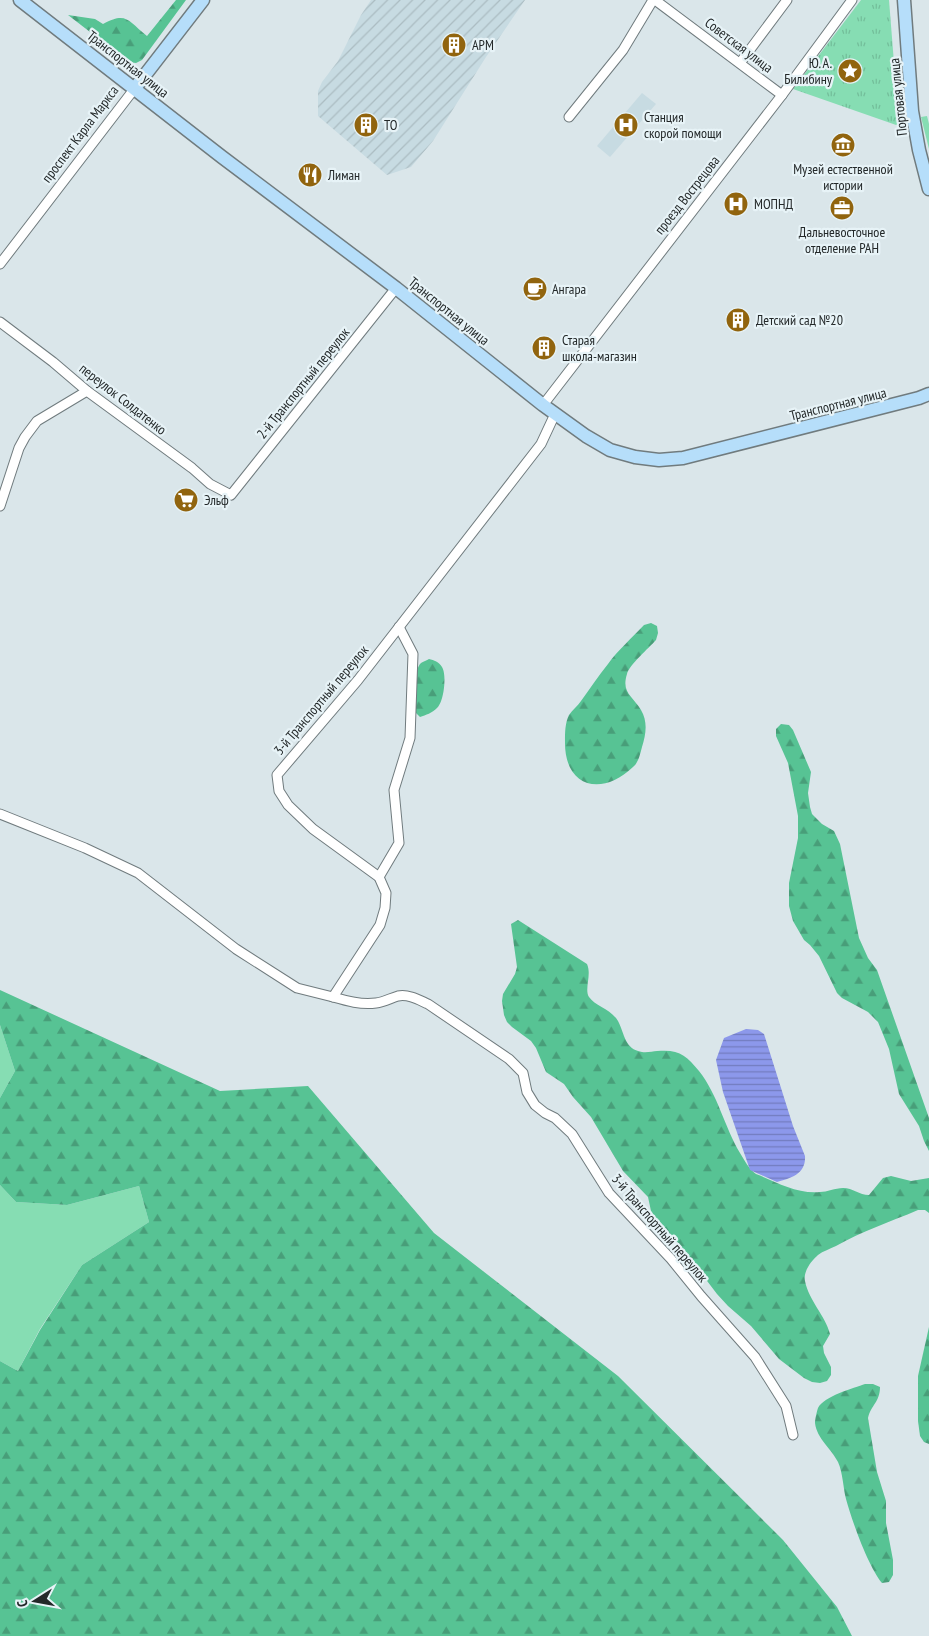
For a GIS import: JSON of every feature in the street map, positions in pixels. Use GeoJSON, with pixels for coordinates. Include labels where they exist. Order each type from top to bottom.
{"type":"FeatureCollection","features":[{"type":"Feature","properties":{"kind":"main road","name":"Транспортная улица"},"geometry":{"type":"LineString","coordinates":[[20,0],[222,157],[396,288],[542,405],[586,436],[610,450],[634,457],[665,460],[698,455],[926,397]]}},
{"type":"Feature","properties":{"kind":"main road","name":"проспект Карла Маркса"},"geometry":{"type":"LineString","coordinates":[[135,88],[203,0]]}},
{"type":"Feature","properties":{"kind":"main road","name":"Портовая улица"},"geometry":{"type":"LineString","coordinates":[[904,0],[912,111],[929,190]]}},
{"type":"Feature","properties":{"kind":"street","name":"Советская улица"},"geometry":{"type":"LineString","coordinates":[[654,0],[782,95]]}},
{"type":"Feature","properties":{"kind":"street"},"geometry":{"type":"LineString","coordinates":[[569,117],[623,50],[654,0]]}},
{"type":"Feature","properties":{"kind":"street"},"geometry":{"type":"LineString","coordinates":[[740,63],[787,0]]}},
{"type":"Feature","properties":{"kind":"street","name":"проезд Вострецова"},"geometry":{"type":"LineString","coordinates":[[542,405],[782,95],[852,0]]}},
{"type":"Feature","properties":{"kind":"street","name":"проспект Карла Маркса"},"geometry":{"type":"LineString","coordinates":[[0,264],[135,88]]}},
{"type":"Feature","properties":{"kind":"street","name":"2-й Транспортный переулок"},"geometry":{"type":"LineString","coordinates":[[231,494],[396,288]]}},
{"type":"Feature","properties":{"kind":"street","name":"переулок Солдатенко"},"geometry":{"type":"LineString","coordinates":[[0,322],[53,362],[87,391],[192,468],[210,484],[231,494]]}},
{"type":"Feature","properties":{"kind":"street"},"geometry":{"type":"LineString","coordinates":[[0,506],[19,448],[37,421],[87,391]]}},
{"type":"Feature","properties":{"kind":"street","name":"3-й Транспортный переулок"},"geometry":{"type":"LineString","coordinates":[[379,877],[313,829],[288,804],[279,791],[276,775],[358,680],[541,444],[555,414]]}},
{"type":"Feature","properties":{"kind":"street"},"geometry":{"type":"LineString","coordinates":[[333,997],[380,925],[386,908],[386,893],[379,877],[399,843],[394,790],[410,738],[412,654],[399,627]]}},
{"type":"Feature","properties":{"kind":"street","name":"3-й Транспортный переулок"},"geometry":{"type":"LineString","coordinates":[[0,814],[85,848],[138,873],[236,949],[297,988],[351,1002],[374,1004],[398,996],[414,997],[428,1004],[509,1059],[523,1073],[527,1092],[535,1106],[555,1118],[572,1134],[609,1193],[671,1259],[701,1296],[756,1357],[786,1406],[792,1435]]}},
{"type":"Feature","properties":{"kind":"shaded area"},"geometry":{"type":"Polygon","coordinates":[[[371,0],[525,0],[486,57],[433,141],[411,167],[387,175],[318,116],[318,91],[322,82],[338,61],[361,15],[371,0]]]}},
{"type":"Feature","properties":{"kind":"shaded area","name":"Станция скорой помощи"},"geometry":{"type":"Polygon","coordinates":[[[642,93],[656,104],[610,157],[597,146],[642,93]]]}},
{"type":"Feature","properties":{"kind":"green space"},"geometry":{"type":"Polygon","coordinates":[[[176,0],[186,0],[142,60],[136,63],[129,62],[68,15],[95,19],[103,24],[117,18],[122,18],[131,22],[147,36],[176,0]]]}},
{"type":"Feature","properties":{"kind":"green space"},"geometry":{"type":"Polygon","coordinates":[[[861,0],[889,0],[899,126],[793,89],[861,0]]]}},
{"type":"Feature","properties":{"kind":"green space"},"geometry":{"type":"Polygon","coordinates":[[[927,116],[929,124],[929,149],[921,117],[927,116]]]}},
{"type":"Feature","properties":{"kind":"green space"},"geometry":{"type":"Polygon","coordinates":[[[651,623],[657,626],[656,640],[631,666],[626,680],[627,690],[645,719],[645,733],[639,758],[635,765],[621,776],[609,782],[587,783],[578,778],[571,769],[566,757],[565,735],[570,713],[580,703],[616,654],[644,625],[651,623]]]}},
{"type":"Feature","properties":{"kind":"green space"},"geometry":{"type":"Polygon","coordinates":[[[429,659],[442,667],[444,671],[444,688],[437,708],[431,713],[420,717],[415,712],[417,672],[421,663],[429,659]]]}},
{"type":"Feature","properties":{"kind":"green space"},"geometry":{"type":"Polygon","coordinates":[[[781,724],[789,725],[793,730],[811,772],[808,793],[812,814],[822,824],[834,831],[840,844],[859,938],[868,958],[877,970],[929,1118],[929,1151],[919,1126],[899,1094],[889,1049],[878,1022],[868,1012],[842,998],[837,993],[819,956],[804,940],[793,921],[789,906],[789,883],[798,838],[798,816],[788,763],[776,736],[776,729],[781,724]]]}},
{"type":"Feature","properties":{"kind":"green space"},"geometry":{"type":"Polygon","coordinates":[[[518,920],[587,964],[589,973],[587,990],[589,997],[615,1017],[628,1044],[632,1048],[644,1052],[677,1052],[690,1061],[706,1080],[734,1143],[747,1164],[756,1174],[787,1187],[803,1191],[823,1192],[843,1188],[869,1195],[883,1178],[891,1176],[911,1181],[929,1178],[929,1213],[925,1210],[918,1210],[866,1231],[820,1254],[808,1267],[805,1274],[807,1288],[830,1334],[823,1346],[824,1353],[831,1367],[831,1375],[827,1381],[820,1383],[812,1382],[779,1359],[751,1326],[717,1294],[679,1244],[659,1223],[651,1211],[648,1197],[623,1171],[591,1117],[564,1084],[546,1072],[531,1041],[507,1022],[502,1001],[503,994],[517,967],[511,924],[518,920]]]}},
{"type":"Feature","properties":{"kind":"green space"},"geometry":{"type":"Polygon","coordinates":[[[0,990],[220,1091],[308,1086],[434,1233],[618,1376],[783,1540],[837,1607],[852,1636],[0,1636],[0,1361],[18,1371],[40,1330],[82,1265],[149,1222],[139,1186],[67,1205],[16,1202],[0,1185],[0,1098],[15,1071],[0,1025],[0,990]]]}},
{"type":"Feature","properties":{"kind":"green space"},"geometry":{"type":"Polygon","coordinates":[[[0,1025],[15,1071],[0,1098],[0,1025]]]}},
{"type":"Feature","properties":{"kind":"green space"},"geometry":{"type":"Polygon","coordinates":[[[0,1185],[16,1202],[67,1205],[139,1186],[149,1222],[82,1265],[40,1329],[18,1371],[0,1361],[0,1185]]]}},
{"type":"Feature","properties":{"kind":"green space"},"geometry":{"type":"Polygon","coordinates":[[[929,1327],[929,1444],[924,1442],[920,1436],[918,1376],[929,1327]]]}},
{"type":"Feature","properties":{"kind":"green space"},"geometry":{"type":"Polygon","coordinates":[[[865,1384],[873,1384],[880,1387],[879,1396],[868,1418],[877,1472],[886,1501],[886,1523],[893,1560],[893,1575],[889,1582],[882,1583],[871,1566],[856,1531],[846,1499],[838,1462],[818,1434],[815,1423],[818,1408],[826,1400],[865,1384]]]}},
{"type":"Feature","properties":{"kind":"water"},"geometry":{"type":"Polygon","coordinates":[[[746,1029],[758,1030],[764,1034],[793,1126],[805,1156],[803,1167],[797,1174],[777,1182],[750,1170],[723,1092],[716,1060],[724,1038],[746,1029]]]}},
{"type":"Feature","properties":{"kind":"place","name":"АРМ"},"geometry":{"type":"Point","coordinates":[454,45]}},
{"type":"Feature","properties":{"kind":"place","name":"Ю. А. Билибину"},"geometry":{"type":"Point","coordinates":[850,71]}},
{"type":"Feature","properties":{"kind":"place","name":"ТО"},"geometry":{"type":"Point","coordinates":[366,125]}},
{"type":"Feature","properties":{"kind":"place","name":"Станция скорой помощи"},"geometry":{"type":"Point","coordinates":[626,125]}},
{"type":"Feature","properties":{"kind":"place","name":"Музей естественной истории"},"geometry":{"type":"Point","coordinates":[843,145]}},
{"type":"Feature","properties":{"kind":"place","name":"Лиман"},"geometry":{"type":"Point","coordinates":[310,175]}},
{"type":"Feature","properties":{"kind":"place","name":"МОПНД"},"geometry":{"type":"Point","coordinates":[736,204]}},
{"type":"Feature","properties":{"kind":"place","name":"Дальневосточное отделение РАН"},"geometry":{"type":"Point","coordinates":[842,208]}},
{"type":"Feature","properties":{"kind":"place","name":"Ангара"},"geometry":{"type":"Point","coordinates":[535,289]}},
{"type":"Feature","properties":{"kind":"place","name":"Детский сад №20"},"geometry":{"type":"Point","coordinates":[738,320]}},
{"type":"Feature","properties":{"kind":"place","name":"Старая школа-магазин"},"geometry":{"type":"Point","coordinates":[544,348]}},
{"type":"Feature","properties":{"kind":"place","name":"Эльф"},"geometry":{"type":"Point","coordinates":[186,500]}}]}
